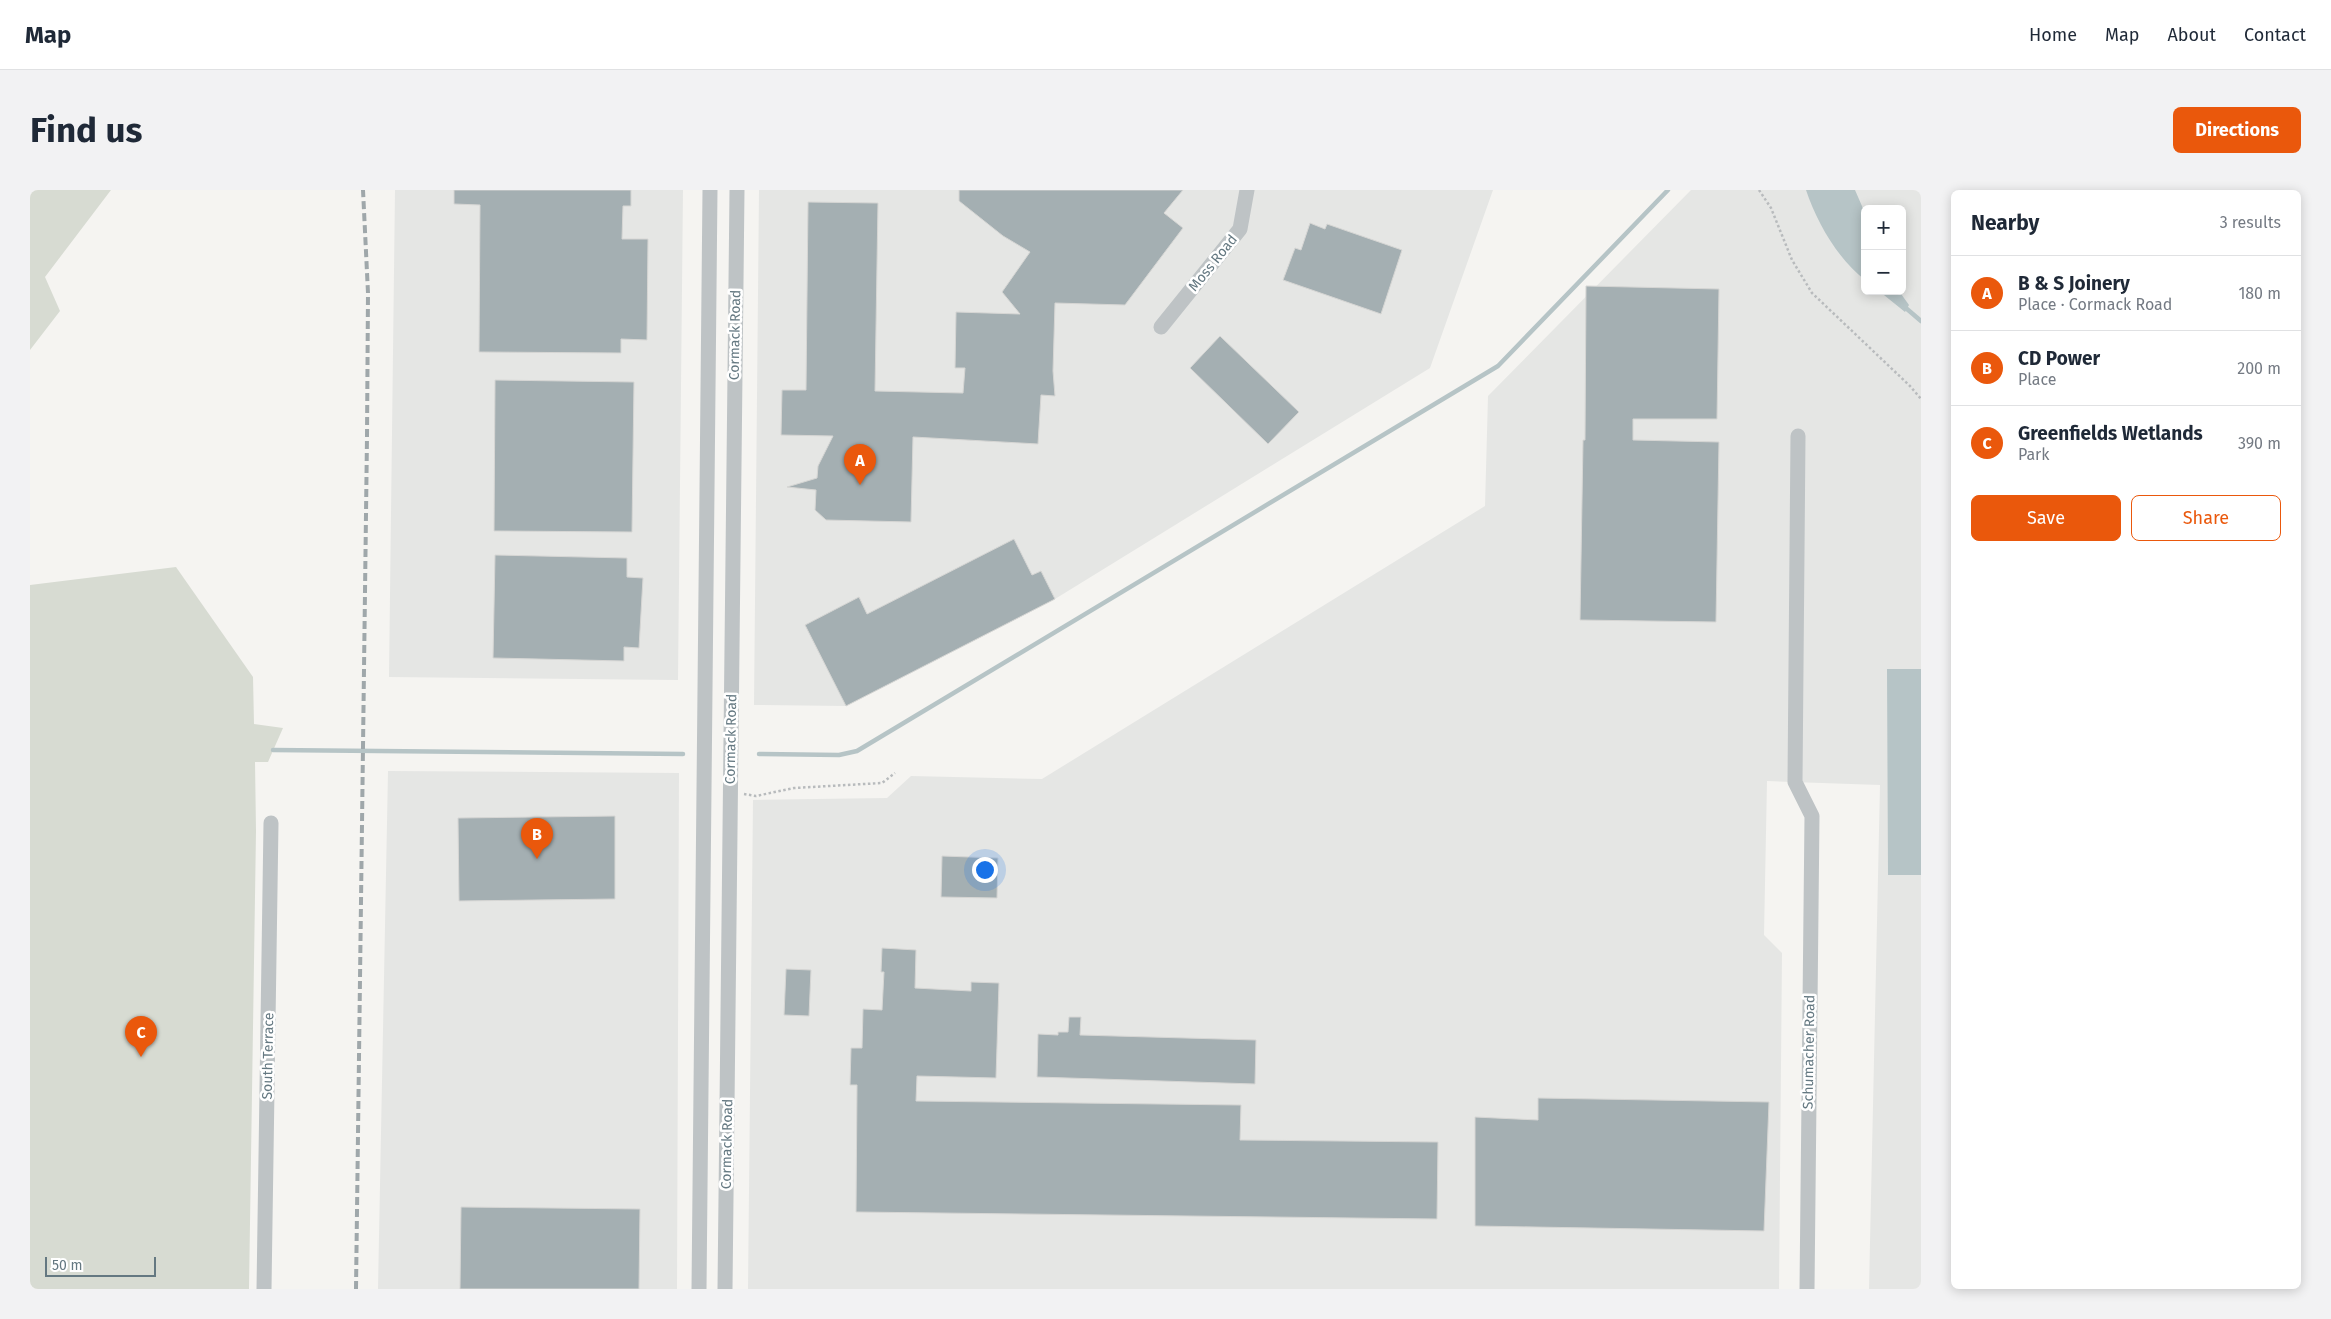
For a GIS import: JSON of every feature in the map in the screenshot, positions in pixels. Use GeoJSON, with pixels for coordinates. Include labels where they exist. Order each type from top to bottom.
{"type":"FeatureCollection","features":[{"type":"Feature","properties":{"kind":"street","name":"Cormack Road"},"geometry":{"type":"LineString","coordinates":[[699,1289],[710,190]]}},
{"type":"Feature","properties":{"kind":"street","name":"Cormack Road"},"geometry":{"type":"LineString","coordinates":[[725,1289],[737,190]]}},
{"type":"Feature","properties":{"kind":"street","name":"Moss Road"},"geometry":{"type":"LineString","coordinates":[[1161,327],[1240,229],[1247,190]]}},
{"type":"Feature","properties":{"kind":"street","name":"Schumacher Road"},"geometry":{"type":"LineString","coordinates":[[1798,436],[1795,782],[1812,816],[1807,1289]]}},
{"type":"Feature","properties":{"kind":"street","name":"South Terrace"},"geometry":{"type":"LineString","coordinates":[[264,1289],[272,823]]}},
{"type":"Feature","properties":{"kind":"path"},"geometry":{"type":"LineString","coordinates":[[1759,190],[1771,208],[1792,260],[1812,293],[1910,386],[1921,399]]}},
{"type":"Feature","properties":{"kind":"path"},"geometry":{"type":"LineString","coordinates":[[730,792],[756,796],[794,788],[882,783],[895,774]]}},
{"type":"Feature","properties":{"kind":"shaded area"},"geometry":{"type":"Polygon","coordinates":[[[30,190],[111,190],[45,277],[60,311],[30,350],[30,190]]]}},
{"type":"Feature","properties":{"kind":"shaded area"},"geometry":{"type":"Polygon","coordinates":[[[395,190],[683,190],[678,680],[389,677],[395,190]]]}},
{"type":"Feature","properties":{"kind":"shaded area"},"geometry":{"type":"Polygon","coordinates":[[[759,190],[1493,190],[1430,368],[1055,599],[846,706],[754,705],[759,190]]]}},
{"type":"Feature","properties":{"kind":"shaded area"},"geometry":{"type":"Polygon","coordinates":[[[1691,190],[1921,190],[1921,1289],[1869,1289],[1880,785],[1767,781],[1764,935],[1782,953],[1779,1289],[748,1289],[753,800],[887,798],[911,776],[1042,779],[1485,506],[1488,396],[1691,190]]]}},
{"type":"Feature","properties":{"kind":"shaded area"},"geometry":{"type":"Polygon","coordinates":[[[1806,190],[1855,190],[1862,205],[1861,276],[1837,251],[1822,227],[1806,190]]]}},
{"type":"Feature","properties":{"kind":"shaded area"},"geometry":{"type":"Polygon","coordinates":[[[1884,295],[1902,295],[1909,305],[1905,312],[1884,295]]]}},
{"type":"Feature","properties":{"kind":"shaded area"},"geometry":{"type":"Polygon","coordinates":[[[176,567],[253,677],[254,724],[283,728],[268,762],[255,762],[256,831],[249,1289],[30,1289],[30,585],[176,567]]]}},
{"type":"Feature","properties":{"kind":"shaded area"},"geometry":{"type":"Polygon","coordinates":[[[1887,669],[1921,669],[1921,875],[1888,875],[1887,669]]]}},
{"type":"Feature","properties":{"kind":"shaded area"},"geometry":{"type":"Polygon","coordinates":[[[388,771],[679,773],[677,1289],[378,1289],[388,771]]]}},
{"type":"Feature","properties":{"kind":"building"},"geometry":{"type":"Polygon","coordinates":[[[454,190],[631,190],[631,206],[623,206],[622,239],[648,239],[647,340],[621,339],[621,353],[479,352],[480,205],[454,204],[454,190]]]}},
{"type":"Feature","properties":{"kind":"building"},"geometry":{"type":"Polygon","coordinates":[[[959,190],[1183,190],[1164,213],[1183,228],[1125,305],[1055,303],[1053,371],[1055,396],[1041,395],[1038,444],[913,437],[911,522],[826,520],[815,510],[816,490],[787,487],[817,478],[818,466],[833,436],[781,435],[782,390],[806,390],[808,202],[878,203],[875,391],[963,393],[965,368],[955,368],[956,312],[1020,314],[1002,292],[1030,252],[1003,236],[959,201],[959,190]]]}},
{"type":"Feature","properties":{"kind":"building"},"geometry":{"type":"Polygon","coordinates":[[[1310,223],[1325,229],[1327,224],[1402,250],[1381,314],[1283,280],[1295,248],[1301,250],[1310,223]]]}},
{"type":"Feature","properties":{"kind":"building"},"geometry":{"type":"Polygon","coordinates":[[[1586,286],[1719,289],[1717,419],[1633,419],[1633,440],[1719,442],[1716,622],[1580,620],[1583,440],[1585,440],[1586,286]]]}},
{"type":"Feature","properties":{"kind":"building"},"geometry":{"type":"Polygon","coordinates":[[[1220,336],[1299,412],[1268,444],[1190,368],[1220,336]]]}},
{"type":"Feature","properties":{"kind":"building"},"geometry":{"type":"Polygon","coordinates":[[[495,380],[634,382],[632,532],[494,531],[495,380]]]}},
{"type":"Feature","properties":{"kind":"building"},"geometry":{"type":"Polygon","coordinates":[[[1014,539],[1032,575],[1041,571],[1055,599],[846,706],[805,625],[859,597],[867,614],[1014,539]]]}},
{"type":"Feature","properties":{"kind":"building"},"geometry":{"type":"Polygon","coordinates":[[[495,555],[627,558],[627,577],[643,578],[639,648],[624,647],[624,661],[493,658],[495,555]]]}},
{"type":"Feature","properties":{"kind":"building"},"geometry":{"type":"Polygon","coordinates":[[[615,816],[615,899],[459,901],[458,818],[615,816]]]}},
{"type":"Feature","properties":{"kind":"building"},"geometry":{"type":"Polygon","coordinates":[[[942,856],[998,858],[997,898],[941,897],[942,856]]]}},
{"type":"Feature","properties":{"kind":"building"},"geometry":{"type":"Polygon","coordinates":[[[882,948],[916,950],[915,988],[971,991],[971,982],[999,983],[996,1078],[917,1076],[916,1101],[1241,1105],[1240,1140],[1438,1142],[1437,1219],[856,1212],[857,1085],[850,1085],[851,1048],[862,1048],[863,1009],[882,1010],[884,972],[881,972],[882,948]]]}},
{"type":"Feature","properties":{"kind":"building"},"geometry":{"type":"Polygon","coordinates":[[[786,969],[811,970],[809,1016],[784,1015],[786,969]]]}},
{"type":"Feature","properties":{"kind":"building"},"geometry":{"type":"Polygon","coordinates":[[[1069,1017],[1081,1017],[1080,1035],[1256,1040],[1255,1084],[1037,1077],[1038,1034],[1058,1035],[1058,1032],[1068,1032],[1069,1017]]]}},
{"type":"Feature","properties":{"kind":"building"},"geometry":{"type":"Polygon","coordinates":[[[1538,1098],[1769,1102],[1764,1231],[1475,1226],[1475,1117],[1538,1120],[1538,1098]]]}},
{"type":"Feature","properties":{"kind":"building"},"geometry":{"type":"Polygon","coordinates":[[[461,1207],[640,1209],[639,1289],[460,1289],[461,1207]]]}},
{"type":"Feature","properties":{"kind":"waterway"},"geometry":{"type":"LineString","coordinates":[[759,754],[839,755],[857,751],[1498,366],[1668,190]]}},
{"type":"Feature","properties":{"kind":"waterway"},"geometry":{"type":"LineString","coordinates":[[1907,309],[1921,321]]}},
{"type":"Feature","properties":{"kind":"waterway"},"geometry":{"type":"LineString","coordinates":[[273,750],[683,754]]}},
{"type":"Feature","properties":{"kind":"railway"},"geometry":{"type":"LineString","coordinates":[[356,1289],[368,293],[363,190]]}},
{"type":"Feature","properties":{"kind":"place","name":"B & S Joinery"},"geometry":{"type":"Point","coordinates":[860,485]}},
{"type":"Feature","properties":{"kind":"place","name":"CD Power"},"geometry":{"type":"Point","coordinates":[537,859]}},
{"type":"Feature","properties":{"kind":"place","name":"Greenfields Wetlands"},"geometry":{"type":"Point","coordinates":[141,1057]}}]}
